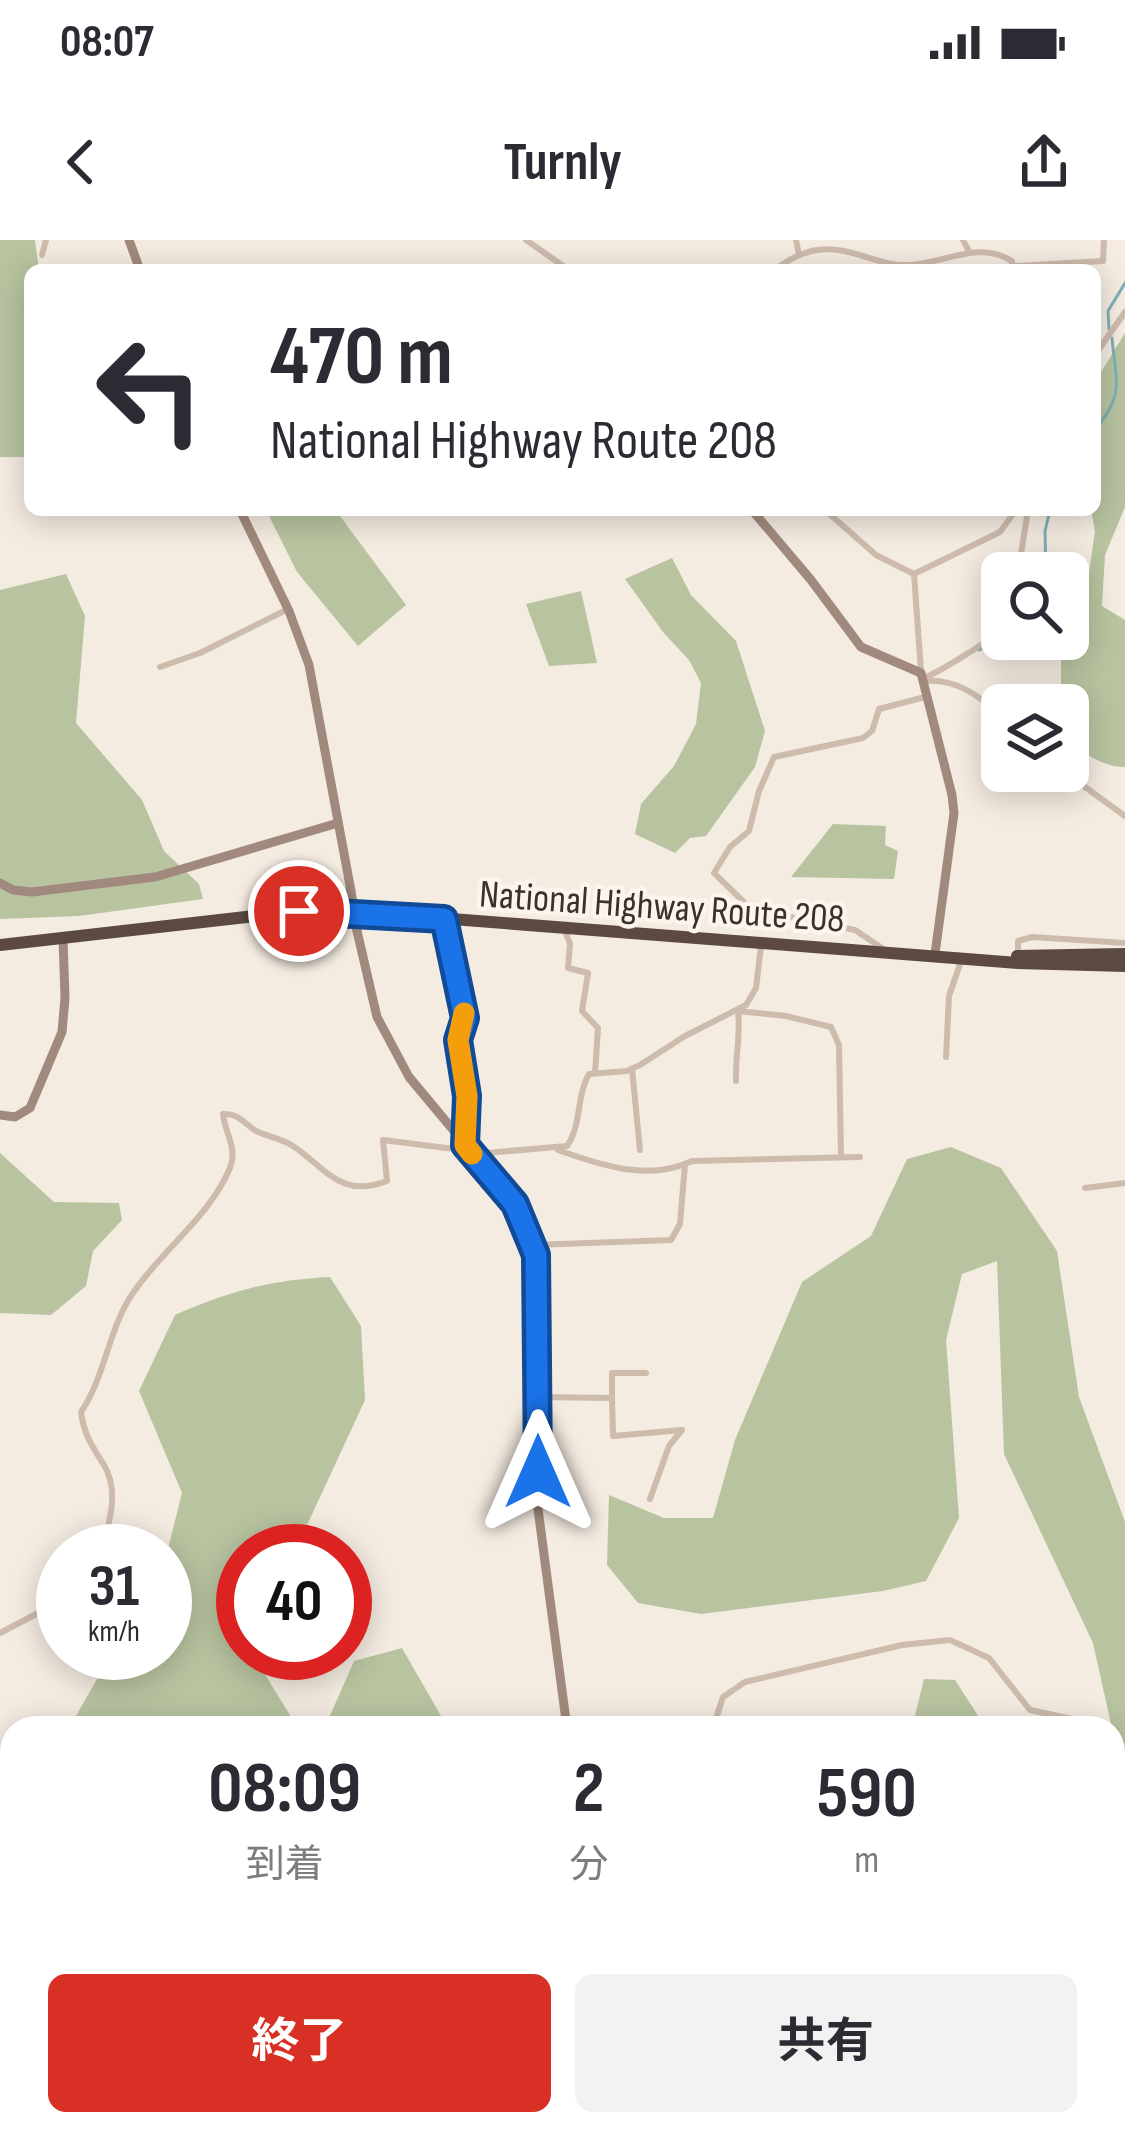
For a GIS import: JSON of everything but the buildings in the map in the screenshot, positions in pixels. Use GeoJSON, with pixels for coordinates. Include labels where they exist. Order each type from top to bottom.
{"type":"FeatureCollection","features":[{"type":"Feature","properties":{"kind":"highway","name":"National Highway Route 208"},"geometry":{"type":"LineString","coordinates":[[0,944],[299,911],[1018,963],[1125,966]]}},
{"type":"Feature","properties":{"kind":"highway","name":"National Highway Route 208"},"geometry":{"type":"LineString","coordinates":[[962,957],[1125,954]]}},
{"type":"Feature","properties":{"kind":"street"},"geometry":{"type":"LineString","coordinates":[[42,255],[46,240]]}},
{"type":"Feature","properties":{"kind":"street"},"geometry":{"type":"LineString","coordinates":[[526,240],[560,264]]}},
{"type":"Feature","properties":{"kind":"street"},"geometry":{"type":"LineString","coordinates":[[796,240],[799,255]]}},
{"type":"Feature","properties":{"kind":"street"},"geometry":{"type":"LineString","coordinates":[[963,240],[969,251]]}},
{"type":"Feature","properties":{"kind":"street"},"geometry":{"type":"LineString","coordinates":[[1064,264],[1102,261],[1104,240]]}},
{"type":"Feature","properties":{"kind":"street"},"geometry":{"type":"LineString","coordinates":[[784,264],[799,255],[845,249],[902,264]]}},
{"type":"Feature","properties":{"kind":"street"},"geometry":{"type":"LineString","coordinates":[[922,264],[969,251],[1006,257],[1010,264]]}},
{"type":"Feature","properties":{"kind":"street"},"geometry":{"type":"LineString","coordinates":[[1101,346],[1125,312]]}},
{"type":"Feature","properties":{"kind":"street"},"geometry":{"type":"LineString","coordinates":[[243,516],[288,609],[316,691],[357,931],[377,1017],[409,1076],[515,1204],[536,1255],[538,1509],[565,1716]]}},
{"type":"Feature","properties":{"kind":"street"},"geometry":{"type":"LineString","coordinates":[[757,516],[861,647],[921,678],[945,679],[981,699]]}},
{"type":"Feature","properties":{"kind":"street"},"geometry":{"type":"LineString","coordinates":[[832,516],[876,555],[914,574]]}},
{"type":"Feature","properties":{"kind":"street"},"geometry":{"type":"LineString","coordinates":[[914,574],[1000,532],[1012,516]]}},
{"type":"Feature","properties":{"kind":"street"},"geometry":{"type":"LineString","coordinates":[[1021,552],[1027,516]]}},
{"type":"Feature","properties":{"kind":"street"},"geometry":{"type":"LineString","coordinates":[[914,574],[921,678],[954,813],[935,954]]}},
{"type":"Feature","properties":{"kind":"street"},"geometry":{"type":"LineString","coordinates":[[160,668],[288,609]]}},
{"type":"Feature","properties":{"kind":"street"},"geometry":{"type":"LineString","coordinates":[[921,678],[938,674],[952,659],[981,642]]}},
{"type":"Feature","properties":{"kind":"street"},"geometry":{"type":"LineString","coordinates":[[885,951],[855,930],[751,909],[713,873],[730,848],[749,832],[759,790],[774,757],[863,738],[872,731],[879,709],[925,697]]}},
{"type":"Feature","properties":{"kind":"street"},"geometry":{"type":"LineString","coordinates":[[1089,789],[1125,816]]}},
{"type":"Feature","properties":{"kind":"street"},"geometry":{"type":"LineString","coordinates":[[0,883],[32,892],[154,877],[338,823]]}},
{"type":"Feature","properties":{"kind":"street"},"geometry":{"type":"LineString","coordinates":[[444,919],[465,1018],[458,1040],[469,1150]]}},
{"type":"Feature","properties":{"kind":"street"},"geometry":{"type":"LineString","coordinates":[[564,928],[570,944],[568,968],[588,973],[582,1011],[598,1028],[596,1073]]}},
{"type":"Feature","properties":{"kind":"street"},"geometry":{"type":"LineString","coordinates":[[1018,956],[1018,941],[1032,937],[1125,943]]}},
{"type":"Feature","properties":{"kind":"street"},"geometry":{"type":"LineString","coordinates":[[0,1115],[15,1117],[30,1108],[62,1032],[63,938]]}},
{"type":"Feature","properties":{"kind":"street"},"geometry":{"type":"LineString","coordinates":[[108,1524],[112,1508],[109,1477],[90,1446],[81,1412],[102,1375],[131,1294],[212,1197],[232,1163],[223,1114],[235,1114],[257,1132],[285,1140],[331,1180],[347,1184],[376,1185],[387,1180],[383,1140],[469,1150],[555,1148],[571,1143],[585,1079],[632,1069],[738,1010],[755,994],[761,943]]}},
{"type":"Feature","properties":{"kind":"street"},"geometry":{"type":"LineString","coordinates":[[946,1057],[949,996],[962,957]]}},
{"type":"Feature","properties":{"kind":"street"},"geometry":{"type":"LineString","coordinates":[[736,1081],[741,1034],[738,1010]]}},
{"type":"Feature","properties":{"kind":"street"},"geometry":{"type":"LineString","coordinates":[[738,1010],[831,1027],[839,1045],[841,1157]]}},
{"type":"Feature","properties":{"kind":"street"},"geometry":{"type":"LineString","coordinates":[[632,1069],[640,1150]]}},
{"type":"Feature","properties":{"kind":"street"},"geometry":{"type":"LineString","coordinates":[[555,1148],[632,1173],[685,1165],[860,1157]]}},
{"type":"Feature","properties":{"kind":"street"},"geometry":{"type":"LineString","coordinates":[[532,1245],[671,1240],[680,1224],[685,1165]]}},
{"type":"Feature","properties":{"kind":"street"},"geometry":{"type":"LineString","coordinates":[[1085,1188],[1125,1183]]}},
{"type":"Feature","properties":{"kind":"street"},"geometry":{"type":"LineString","coordinates":[[646,1373],[611,1373],[613,1436],[682,1430],[668,1446],[650,1499]]}},
{"type":"Feature","properties":{"kind":"street"},"geometry":{"type":"LineString","coordinates":[[537,1397],[612,1398]]}},
{"type":"Feature","properties":{"kind":"street"},"geometry":{"type":"LineString","coordinates":[[0,1633],[36,1614]]}},
{"type":"Feature","properties":{"kind":"street"},"geometry":{"type":"LineString","coordinates":[[716,1716],[723,1697],[745,1682],[902,1645],[950,1640],[989,1658],[1030,1710],[1055,1716]]}},
{"type":"Feature","properties":{"kind":"green space"},"geometry":{"type":"Polygon","coordinates":[[[0,240],[35,240],[38,264],[24,264],[24,457],[0,457],[0,240]]]}},
{"type":"Feature","properties":{"kind":"green space"},"geometry":{"type":"Polygon","coordinates":[[[1125,333],[1125,507],[1105,555],[1102,606],[1125,620],[1125,767],[1089,756],[1089,684],[1061,684],[1061,660],[1089,660],[1092,516],[1101,516],[1101,372],[1125,333]]]}},
{"type":"Feature","properties":{"kind":"green space"},"geometry":{"type":"Polygon","coordinates":[[[269,516],[340,516],[406,605],[358,646],[297,572],[269,516]]]}},
{"type":"Feature","properties":{"kind":"green space"},"geometry":{"type":"Polygon","coordinates":[[[672,558],[691,595],[736,641],[765,731],[755,767],[706,836],[690,838],[675,853],[635,834],[641,804],[674,766],[696,724],[701,683],[689,660],[625,579],[672,558]]]}},
{"type":"Feature","properties":{"kind":"green space"},"geometry":{"type":"Polygon","coordinates":[[[66,574],[85,616],[76,723],[142,800],[164,851],[199,884],[203,899],[79,916],[0,919],[0,590],[66,574]]]}},
{"type":"Feature","properties":{"kind":"green space"},"geometry":{"type":"Polygon","coordinates":[[[581,591],[597,663],[549,666],[526,604],[581,591]]]}},
{"type":"Feature","properties":{"kind":"green space"},"geometry":{"type":"Polygon","coordinates":[[[833,824],[886,826],[885,845],[898,851],[894,879],[791,877],[833,824]]]}},
{"type":"Feature","properties":{"kind":"green space"},"geometry":{"type":"Polygon","coordinates":[[[951,1147],[1001,1168],[1057,1251],[1079,1397],[1125,1522],[1125,1716],[1109,1716],[1093,1643],[1004,1454],[997,1261],[962,1274],[946,1340],[959,1518],[926,1581],[883,1591],[701,1614],[638,1603],[607,1565],[609,1495],[664,1518],[713,1518],[735,1440],[802,1282],[871,1236],[907,1159],[951,1147]]]}},
{"type":"Feature","properties":{"kind":"green space"},"geometry":{"type":"Polygon","coordinates":[[[0,1153],[54,1202],[119,1203],[122,1220],[93,1251],[86,1286],[51,1315],[0,1313],[0,1153]]]}},
{"type":"Feature","properties":{"kind":"green space"},"geometry":{"type":"Polygon","coordinates":[[[330,1277],[361,1326],[365,1400],[308,1524],[216,1524],[216,1680],[268,1680],[291,1716],[76,1716],[97,1680],[192,1680],[192,1524],[174,1524],[182,1493],[139,1391],[175,1315],[251,1288],[330,1277]]]}},
{"type":"Feature","properties":{"kind":"green space"},"geometry":{"type":"Polygon","coordinates":[[[402,1648],[441,1716],[330,1716],[346,1680],[372,1680],[372,1656],[402,1648]]]}},
{"type":"Feature","properties":{"kind":"green space"},"geometry":{"type":"Polygon","coordinates":[[[924,1679],[955,1680],[978,1716],[915,1716],[924,1679]]]}},
{"type":"Feature","properties":{"kind":"waterway"},"geometry":{"type":"LineString","coordinates":[[1109,329],[1108,311],[1125,283]]}},
{"type":"Feature","properties":{"kind":"waterway"},"geometry":{"type":"LineString","coordinates":[[1101,422],[1115,396],[1112,338]]}},
{"type":"Feature","properties":{"kind":"waterway"},"geometry":{"type":"LineString","coordinates":[[1046,552],[1049,516]]}},
{"type":"Feature","properties":{"kind":"slow traffic"},"geometry":{"type":"LineString","coordinates":[[464,1013],[458,1040],[467,1096],[465,1145],[472,1154]]}},
{"type":"Feature","properties":{"kind":"route"},"geometry":{"type":"LineString","coordinates":[[299,911],[444,919],[465,1018],[458,1040],[467,1096],[465,1145],[515,1204],[536,1255],[538,1472]]}}]}
